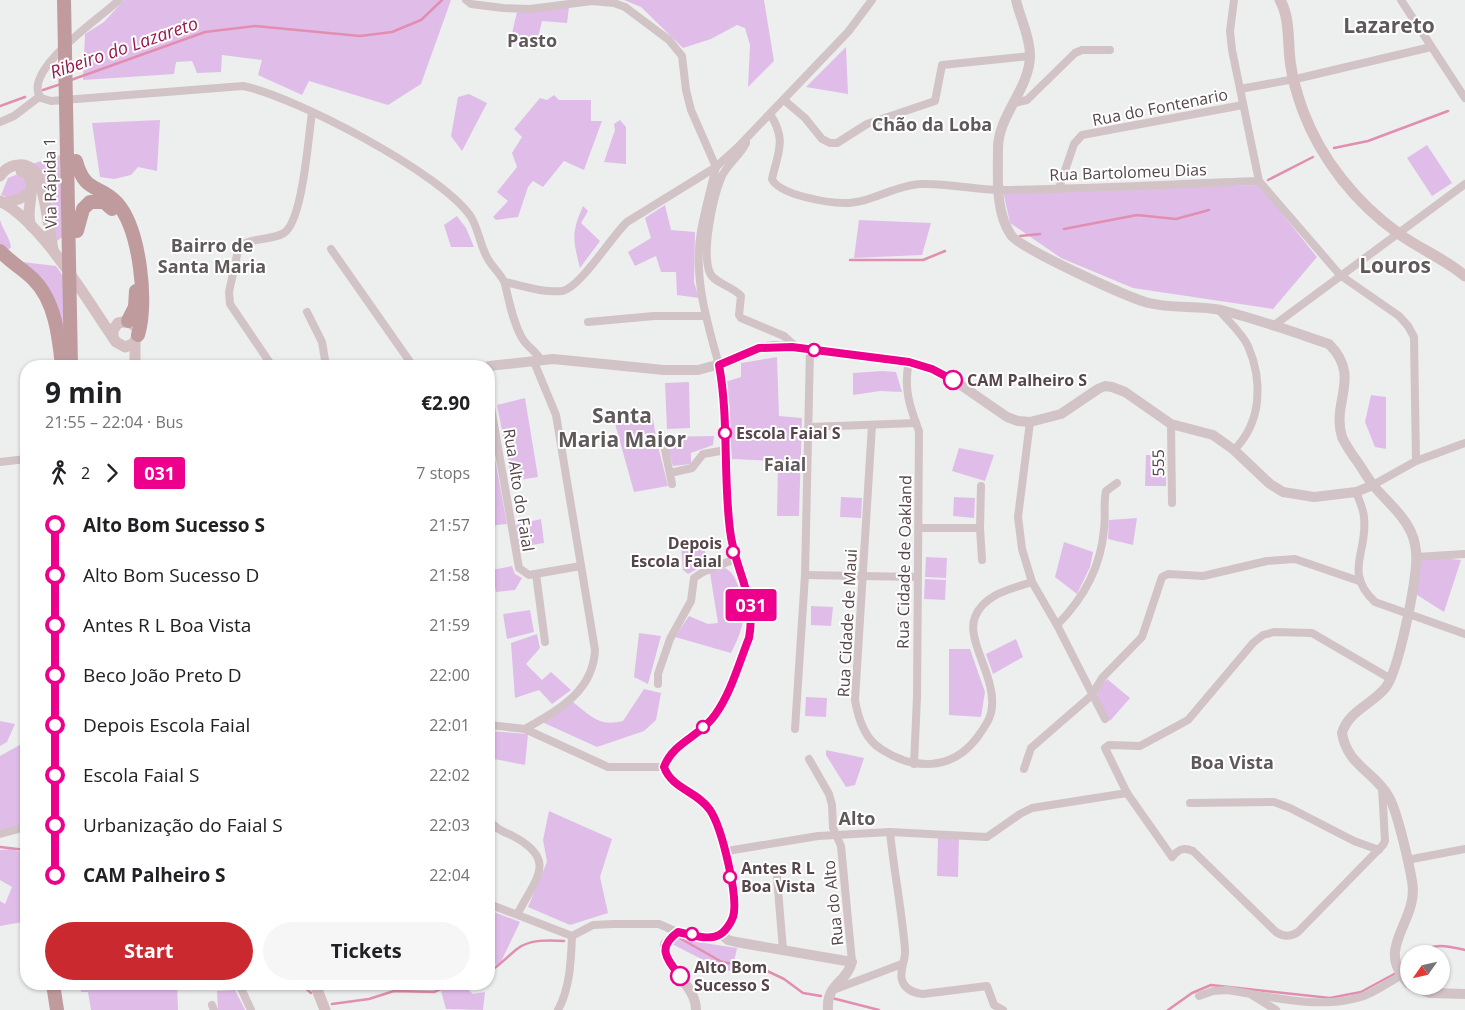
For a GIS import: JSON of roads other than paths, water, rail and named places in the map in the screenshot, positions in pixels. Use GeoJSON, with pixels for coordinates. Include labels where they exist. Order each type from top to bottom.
{"type":"FeatureCollection","features":[{"type":"Feature","properties":{"kind":"highway","name":"Via Rápida 1"},"geometry":{"type":"LineString","coordinates":[[64,0],[75,220],[74,334],[71,360]]}},
{"type":"Feature","properties":{"kind":"highway","name":"Via Rápida 1"},"geometry":{"type":"LineString","coordinates":[[71,160],[74,0]]}},
{"type":"Feature","properties":{"kind":"highway"},"geometry":{"type":"LineString","coordinates":[[71,160],[88,184],[106,199],[122,228],[132,261],[136,289],[132,327]]}},
{"type":"Feature","properties":{"kind":"highway"},"geometry":{"type":"LineString","coordinates":[[75,220],[90,202],[106,199]]}},
{"type":"Feature","properties":{"kind":"highway","name":"Via Rápida 1"},"geometry":{"type":"LineString","coordinates":[[75,220],[74,334],[79,360]]}},
{"type":"Feature","properties":{"kind":"highway"},"geometry":{"type":"LineString","coordinates":[[1,254],[33,278],[47,298],[54,321],[61,360]]}},
{"type":"Feature","properties":{"kind":"highway"},"geometry":{"type":"LineString","coordinates":[[55,990],[57,1010]]}},
{"type":"Feature","properties":{"kind":"highway"},"geometry":{"type":"LineString","coordinates":[[64,990],[66,1010]]}},
{"type":"Feature","properties":{"kind":"main road"},"geometry":{"type":"LineString","coordinates":[[1280,0],[1286,13],[1294,79],[1311,128],[1338,174],[1371,211],[1398,233],[1465,276]]}},
{"type":"Feature","properties":{"kind":"main road"},"geometry":{"type":"LineString","coordinates":[[0,176],[20,164],[30,167],[36,172],[53,251]]}},
{"type":"Feature","properties":{"kind":"main road"},"geometry":{"type":"LineString","coordinates":[[0,181],[10,173],[21,171],[27,173],[30,178],[31,192],[28,219]]}},
{"type":"Feature","properties":{"kind":"main road"},"geometry":{"type":"LineString","coordinates":[[2,202],[19,199],[31,192]]}},
{"type":"Feature","properties":{"kind":"main road"},"geometry":{"type":"LineString","coordinates":[[2,202],[10,204],[36,224],[99,319],[129,360]]}},
{"type":"Feature","properties":{"kind":"main road"},"geometry":{"type":"LineString","coordinates":[[28,219],[43,204]]}},
{"type":"Feature","properties":{"kind":"main road"},"geometry":{"type":"LineString","coordinates":[[99,319],[132,327]]}},
{"type":"Feature","properties":{"kind":"main road"},"geometry":{"type":"LineString","coordinates":[[117,342],[129,346],[132,327]]}},
{"type":"Feature","properties":{"kind":"main road"},"geometry":{"type":"LineString","coordinates":[[117,342],[132,327]]}},
{"type":"Feature","properties":{"kind":"main road"},"geometry":{"type":"LineString","coordinates":[[132,327],[133,360]]}},
{"type":"Feature","properties":{"kind":"main road"},"geometry":{"type":"LineString","coordinates":[[317,990],[325,1010]]}},
{"type":"Feature","properties":{"kind":"street"},"geometry":{"type":"LineString","coordinates":[[39,97],[36,82],[65,45],[118,0]]}},
{"type":"Feature","properties":{"kind":"street"},"geometry":{"type":"LineString","coordinates":[[505,282],[541,290],[563,291],[580,280],[616,232],[627,222],[716,167],[751,134],[848,32],[872,0]]}},
{"type":"Feature","properties":{"kind":"street"},"geometry":{"type":"LineString","coordinates":[[1016,0],[1029,42],[1031,56],[1028,70],[997,144],[999,190],[1006,228],[1016,242],[1149,303],[1220,310],[1329,344],[1336,352],[1345,370],[1346,383],[1340,416],[1343,440],[1373,485],[1407,524],[1416,542],[1416,557],[1407,614],[1391,679],[1380,694],[1348,720],[1342,733],[1348,754],[1382,788],[1393,806],[1407,860],[1414,898],[1411,912],[1395,944],[1394,956],[1400,970]]}},
{"type":"Feature","properties":{"kind":"street"},"geometry":{"type":"LineString","coordinates":[[1234,0],[1230,31],[1242,105],[1259,181],[1340,275],[1399,316],[1414,337],[1416,461]]}},
{"type":"Feature","properties":{"kind":"street"},"geometry":{"type":"LineString","coordinates":[[1401,0],[1465,98]]}},
{"type":"Feature","properties":{"kind":"street"},"geometry":{"type":"LineString","coordinates":[[469,2],[503,8],[530,9],[592,1],[614,3],[625,7],[669,40],[682,56],[686,90],[691,110],[716,167],[700,233],[699,284],[705,316],[719,365],[726,450],[729,527],[735,560],[751,602],[749,638],[721,707],[714,718],[677,746],[664,767]]}},
{"type":"Feature","properties":{"kind":"street"},"geometry":{"type":"LineString","coordinates":[[1240,89],[1294,79],[1431,47]]}},
{"type":"Feature","properties":{"kind":"street"},"geometry":{"type":"LineString","coordinates":[[1014,103],[1028,100],[1075,53],[1082,50],[1110,50]]}},
{"type":"Feature","properties":{"kind":"street"},"geometry":{"type":"LineString","coordinates":[[784,100],[805,118],[822,139],[830,143],[837,143],[867,124],[935,101],[942,65],[1031,56]]}},
{"type":"Feature","properties":{"kind":"street"},"geometry":{"type":"LineString","coordinates":[[39,97],[51,101],[244,86],[274,94],[336,123],[390,154],[446,191],[470,216],[487,258],[505,282],[506,292],[522,338],[538,361],[556,415],[595,650],[594,665],[585,686],[551,713],[525,729]]}},
{"type":"Feature","properties":{"kind":"street"},"geometry":{"type":"LineString","coordinates":[[0,122],[14,116],[39,97]]}},
{"type":"Feature","properties":{"kind":"street","name":"Rua do Fontenario"},"geometry":{"type":"LineString","coordinates":[[1059,188],[1074,144],[1082,135],[1242,105]]}},
{"type":"Feature","properties":{"kind":"street"},"geometry":{"type":"LineString","coordinates":[[268,360],[236,315],[230,304],[229,292],[240,246],[246,242],[277,236],[290,228],[293,223],[301,195],[312,113]]}},
{"type":"Feature","properties":{"kind":"street","name":"Rua Bartolomeu Dias"},"geometry":{"type":"LineString","coordinates":[[770,114],[779,128],[781,140],[772,179],[774,185],[787,192],[844,203],[856,203],[912,185],[999,190],[1259,181]]}},
{"type":"Feature","properties":{"kind":"street"},"geometry":{"type":"LineString","coordinates":[[751,134],[740,155],[722,177],[708,230],[708,268],[713,278],[734,289],[740,296],[739,316],[741,318],[784,336],[796,347]]}},
{"type":"Feature","properties":{"kind":"street"},"geometry":{"type":"LineString","coordinates":[[1273,326],[1465,184]]}},
{"type":"Feature","properties":{"kind":"street"},"geometry":{"type":"LineString","coordinates":[[331,249],[409,360]]}},
{"type":"Feature","properties":{"kind":"street"},"geometry":{"type":"LineString","coordinates":[[1220,310],[1247,345],[1258,374],[1256,412],[1250,430],[1234,450]]}},
{"type":"Feature","properties":{"kind":"street"},"geometry":{"type":"LineString","coordinates":[[307,312],[322,342],[325,360]]}},
{"type":"Feature","properties":{"kind":"street"},"geometry":{"type":"LineString","coordinates":[[588,322],[654,316],[705,316]]}},
{"type":"Feature","properties":{"kind":"street"},"geometry":{"type":"LineString","coordinates":[[495,365],[553,359],[681,371],[698,370],[719,365],[759,348],[774,346],[796,347],[909,362],[932,369],[952,379],[1007,417],[1018,421],[1030,422],[1062,414],[1105,386],[1121,389],[1172,424],[1213,435],[1234,450],[1270,484],[1283,492],[1314,497],[1356,492],[1373,485],[1416,461],[1465,444]]}},
{"type":"Feature","properties":{"kind":"street"},"geometry":{"type":"LineString","coordinates":[[795,730],[806,575],[810,349]]}},
{"type":"Feature","properties":{"kind":"street","name":"Rua Cidade de Oakland"},"geometry":{"type":"LineString","coordinates":[[909,362],[906,385],[919,431],[919,528],[916,577],[917,697],[914,764]]}},
{"type":"Feature","properties":{"kind":"street"},"geometry":{"type":"LineString","coordinates":[[1030,422],[1018,517],[1022,549],[1032,582],[1105,719]]}},
{"type":"Feature","properties":{"kind":"street"},"geometry":{"type":"LineString","coordinates":[[809,427],[916,423]]}},
{"type":"Feature","properties":{"kind":"street","name":"Rua Cidade de Maui"},"geometry":{"type":"LineString","coordinates":[[872,424],[855,700],[863,726],[879,748],[895,758],[914,764],[933,765],[948,762],[972,745],[984,729],[991,715],[994,698],[975,636],[974,618],[988,600],[999,593],[1032,582]]}},
{"type":"Feature","properties":{"kind":"street","name":"555"},"geometry":{"type":"LineString","coordinates":[[1172,424],[1172,503]]}},
{"type":"Feature","properties":{"kind":"street","name":"Rua Alto do Faial"},"geometry":{"type":"LineString","coordinates":[[495,427],[518,568],[526,574],[536,574],[581,566]]}},
{"type":"Feature","properties":{"kind":"street"},"geometry":{"type":"LineString","coordinates":[[665,450],[672,484]]}},
{"type":"Feature","properties":{"kind":"street"},"geometry":{"type":"LineString","coordinates":[[670,473],[692,468],[703,454],[726,450]]}},
{"type":"Feature","properties":{"kind":"street"},"geometry":{"type":"LineString","coordinates":[[0,462],[20,460]]}},
{"type":"Feature","properties":{"kind":"street"},"geometry":{"type":"LineString","coordinates":[[1057,626],[1075,606],[1096,569],[1103,542],[1106,490],[1117,483]]}},
{"type":"Feature","properties":{"kind":"street"},"geometry":{"type":"LineString","coordinates":[[981,486],[980,528],[982,560]]}},
{"type":"Feature","properties":{"kind":"street"},"geometry":{"type":"LineString","coordinates":[[1356,492],[1364,517],[1359,581],[1366,593],[1375,602],[1465,634]]}},
{"type":"Feature","properties":{"kind":"street"},"geometry":{"type":"LineString","coordinates":[[919,528],[980,528]]}},
{"type":"Feature","properties":{"kind":"street"},"geometry":{"type":"LineString","coordinates":[[1416,557],[1465,554]]}},
{"type":"Feature","properties":{"kind":"street"},"geometry":{"type":"LineString","coordinates":[[1024,769],[1031,748],[1092,694],[1102,678],[1142,637],[1162,577],[1168,574],[1203,576],[1286,558],[1300,560],[1359,581]]}},
{"type":"Feature","properties":{"kind":"street"},"geometry":{"type":"LineString","coordinates":[[658,684],[658,674],[670,639],[691,601],[694,578],[703,572],[735,560]]}},
{"type":"Feature","properties":{"kind":"street","name":"Rua Alto do Faial"},"geometry":{"type":"LineString","coordinates":[[536,574],[545,642]]}},
{"type":"Feature","properties":{"kind":"street"},"geometry":{"type":"LineString","coordinates":[[806,575],[916,577]]}},
{"type":"Feature","properties":{"kind":"street"},"geometry":{"type":"LineString","coordinates":[[1382,788],[1385,842],[1298,932],[1291,936],[1283,936],[1276,932],[1193,851],[1186,848],[1179,850],[1172,856],[1127,793],[1106,751],[1107,746],[1140,746],[1188,720],[1253,643],[1264,635],[1280,631],[1317,634],[1391,679]]}},
{"type":"Feature","properties":{"kind":"street"},"geometry":{"type":"LineString","coordinates":[[495,726],[525,729],[608,767],[664,767]]}},
{"type":"Feature","properties":{"kind":"street","name":"Rua do Alto"},"geometry":{"type":"LineString","coordinates":[[809,759],[829,794],[834,828],[841,846],[852,962]]}},
{"type":"Feature","properties":{"kind":"street"},"geometry":{"type":"LineString","coordinates":[[495,906],[518,913],[572,936],[594,925],[612,924],[659,924],[678,932],[709,937],[721,934],[729,924],[734,911],[727,851],[717,822],[708,808],[672,782],[664,767]]}},
{"type":"Feature","properties":{"kind":"street"},"geometry":{"type":"LineString","coordinates":[[727,851],[818,836],[890,832],[987,836],[1032,808],[1127,793]]}},
{"type":"Feature","properties":{"kind":"street"},"geometry":{"type":"LineString","coordinates":[[1190,803],[1274,802],[1290,808],[1354,841],[1379,850]]}},
{"type":"Feature","properties":{"kind":"street"},"geometry":{"type":"LineString","coordinates":[[495,827],[532,847],[540,859],[540,872],[518,913]]}},
{"type":"Feature","properties":{"kind":"street"},"geometry":{"type":"LineString","coordinates":[[0,834],[20,829]]}},
{"type":"Feature","properties":{"kind":"street"},"geometry":{"type":"LineString","coordinates":[[890,832],[895,884],[906,953],[902,964],[902,980],[906,987],[914,993],[923,994],[987,986],[994,1005],[1003,1010]]}},
{"type":"Feature","properties":{"kind":"street"},"geometry":{"type":"LineString","coordinates":[[1407,860],[1465,849]]}},
{"type":"Feature","properties":{"kind":"street"},"geometry":{"type":"LineString","coordinates":[[777,876],[784,950]]}},
{"type":"Feature","properties":{"kind":"street"},"geometry":{"type":"LineString","coordinates":[[678,932],[665,944],[665,952],[669,961],[688,987],[696,1010]]}},
{"type":"Feature","properties":{"kind":"street"},"geometry":{"type":"LineString","coordinates":[[721,934],[728,940],[852,962],[848,971],[827,998],[828,1010]]}},
{"type":"Feature","properties":{"kind":"street"},"geometry":{"type":"LineString","coordinates":[[558,1010],[564,1000],[571,964],[572,936]]}},
{"type":"Feature","properties":{"kind":"street"},"geometry":{"type":"LineString","coordinates":[[833,990],[902,964]]}},
{"type":"Feature","properties":{"kind":"street"},"geometry":{"type":"LineString","coordinates":[[1199,996],[1220,990],[1317,1002],[1362,997],[1400,976]]}},
{"type":"Feature","properties":{"kind":"street"},"geometry":{"type":"LineString","coordinates":[[242,990],[251,1010]]}},
{"type":"Feature","properties":{"kind":"street"},"geometry":{"type":"LineString","coordinates":[[1249,993],[1276,1010]]}},
{"type":"Feature","properties":{"kind":"street"},"geometry":{"type":"LineString","coordinates":[[1450,994],[1465,994]]}},
{"type":"Feature","properties":{"kind":"waterway","name":"Ribeiro do Lazareto"},"geometry":{"type":"LineString","coordinates":[[71,80],[205,32],[255,26],[360,36],[392,32],[421,20],[442,0]]}},
{"type":"Feature","properties":{"kind":"waterway","name":"Ribeiro do Lazareto"},"geometry":{"type":"LineString","coordinates":[[43,90],[61,84]]}},
{"type":"Feature","properties":{"kind":"waterway","name":"Ribeiro do Lazareto"},"geometry":{"type":"LineString","coordinates":[[0,106],[25,97]]}},
{"type":"Feature","properties":{"kind":"waterway"},"geometry":{"type":"LineString","coordinates":[[1334,148],[1368,141],[1448,111]]}},
{"type":"Feature","properties":{"kind":"waterway"},"geometry":{"type":"LineString","coordinates":[[1268,180],[1313,157]]}},
{"type":"Feature","properties":{"kind":"waterway"},"geometry":{"type":"LineString","coordinates":[[1064,229],[1137,215],[1176,219],[1209,210]]}},
{"type":"Feature","properties":{"kind":"waterway"},"geometry":{"type":"LineString","coordinates":[[1020,236],[1040,234]]}},
{"type":"Feature","properties":{"kind":"waterway"},"geometry":{"type":"LineString","coordinates":[[850,260],[923,260],[945,251]]}},
{"type":"Feature","properties":{"kind":"waterway"},"geometry":{"type":"LineString","coordinates":[[0,847],[20,849]]}},
{"type":"Feature","properties":{"kind":"waterway"},"geometry":{"type":"LineString","coordinates":[[676,936],[722,962],[763,969],[784,979],[803,993],[821,996]]}},
{"type":"Feature","properties":{"kind":"waterway"},"geometry":{"type":"LineString","coordinates":[[495,968],[527,943],[546,940],[564,941]]}},
{"type":"Feature","properties":{"kind":"waterway"},"geometry":{"type":"LineString","coordinates":[[1450,947],[1465,950]]}},
{"type":"Feature","properties":{"kind":"waterway"},"geometry":{"type":"LineString","coordinates":[[1168,1010],[1192,993],[1211,985],[1330,998],[1361,992],[1396,973]]}},
{"type":"Feature","properties":{"kind":"waterway"},"geometry":{"type":"LineString","coordinates":[[308,990],[311,993]]}},
{"type":"Feature","properties":{"kind":"waterway"},"geometry":{"type":"LineString","coordinates":[[332,1004],[369,999],[394,991],[434,992],[438,990]]}},
{"type":"Feature","properties":{"kind":"waterway"},"geometry":{"type":"LineString","coordinates":[[832,998],[879,1010]]}},
{"type":"Feature","properties":{"kind":"place","name":"CAM Palheiro S"},"geometry":{"type":"Point","coordinates":[953,380]}},
{"type":"Feature","properties":{"kind":"place","name":"Escola Faial S"},"geometry":{"type":"Point","coordinates":[725,433]}},
{"type":"Feature","properties":{"kind":"place","name":"Depois Escola Faial"},"geometry":{"type":"Point","coordinates":[733,552]}},
{"type":"Feature","properties":{"kind":"place","name":"Antes R L Boa Vista"},"geometry":{"type":"Point","coordinates":[730,877]}},
{"type":"Feature","properties":{"kind":"place","name":"Alto Bom Sucesso S"},"geometry":{"type":"Point","coordinates":[680,976]}},
{"type":"Feature","properties":{"kind":"district","name":"Lazareto"},"geometry":{"type":"Point","coordinates":[1389,26]}},
{"type":"Feature","properties":{"kind":"district","name":"Pasto"},"geometry":{"type":"Point","coordinates":[532,41]}},
{"type":"Feature","properties":{"kind":"district","name":"Chão da Loba"},"geometry":{"type":"Point","coordinates":[932,125]}},
{"type":"Feature","properties":{"kind":"district","name":"Bairro de Santa Maria"},"geometry":{"type":"Point","coordinates":[212,256]}},
{"type":"Feature","properties":{"kind":"district","name":"Louros"},"geometry":{"type":"Point","coordinates":[1395,266]}},
{"type":"Feature","properties":{"kind":"district","name":"Santa Maria Maior"},"geometry":{"type":"Point","coordinates":[622,428]}},
{"type":"Feature","properties":{"kind":"district","name":"Faial"},"geometry":{"type":"Point","coordinates":[785,465]}},
{"type":"Feature","properties":{"kind":"district","name":"Boa Vista"},"geometry":{"type":"Point","coordinates":[1232,763]}},
{"type":"Feature","properties":{"kind":"district","name":"Alto"},"geometry":{"type":"Point","coordinates":[857,819]}}]}
